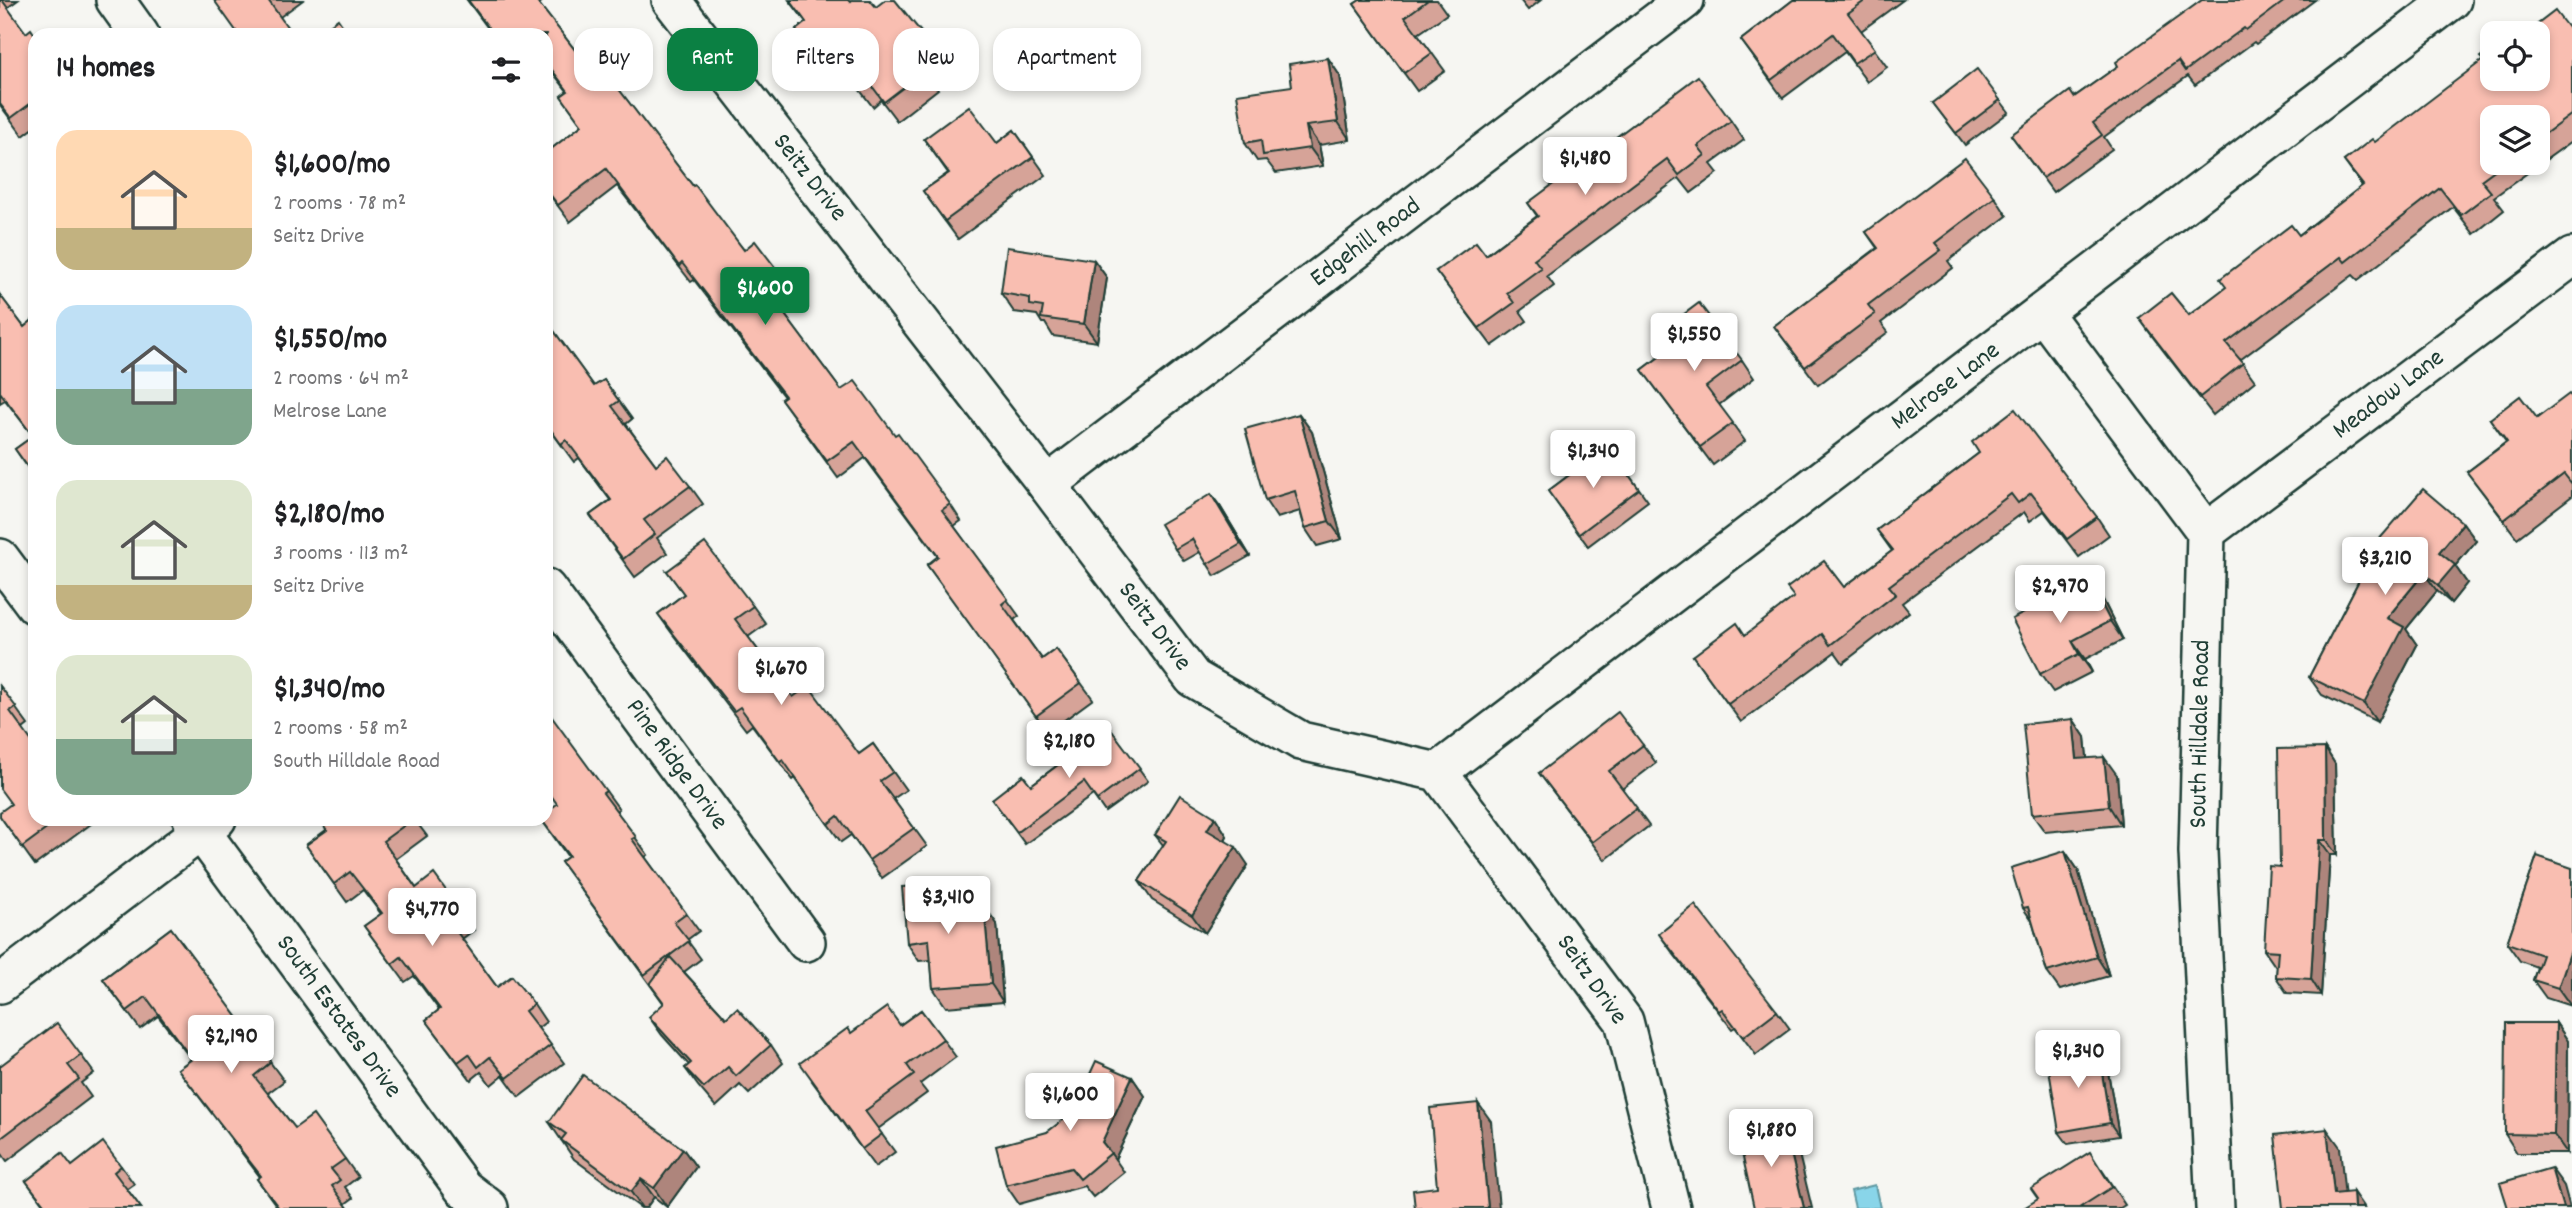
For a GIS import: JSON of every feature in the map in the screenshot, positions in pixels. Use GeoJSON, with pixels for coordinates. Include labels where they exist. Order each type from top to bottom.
{"type":"FeatureCollection","features":[{"type":"Feature","properties":{"kind":"street"},"geometry":{"type":"LineString","coordinates":[[115,0],[135,28]]}},
{"type":"Feature","properties":{"kind":"street","name":"Seitz Drive"},"geometry":{"type":"LineString","coordinates":[[671,0],[1193,678],[1301,741],[1438,772],[1624,1021],[1671,1208]]}},
{"type":"Feature","properties":{"kind":"street","name":"Edgehill Road"},"geometry":{"type":"LineString","coordinates":[[1047,485],[1685,0]]}},
{"type":"Feature","properties":{"kind":"street","name":"Melrose Lane"},"geometry":{"type":"LineString","coordinates":[[1438,772],[2452,0]]}},
{"type":"Feature","properties":{"kind":"street","name":"Meadow Lane"},"geometry":{"type":"LineString","coordinates":[[2206,532],[2572,257]]}},
{"type":"Feature","properties":{"kind":"street"},"geometry":{"type":"LineString","coordinates":[[2043,313],[2206,532]]}},
{"type":"Feature","properties":{"kind":"street","name":"South Hilldale Road"},"geometry":{"type":"LineString","coordinates":[[2206,532],[2198,852],[2215,1208]]}},
{"type":"Feature","properties":{"kind":"street"},"geometry":{"type":"LineString","coordinates":[[0,558],[28,596]]}},
{"type":"Feature","properties":{"kind":"street","name":"Pine Ridge Drive"},"geometry":{"type":"LineString","coordinates":[[553,598],[806,942]]}},
{"type":"Feature","properties":{"kind":"street"},"geometry":{"type":"LineString","coordinates":[[0,984],[200,826]]}},
{"type":"Feature","properties":{"kind":"street","name":"South Estates Drive"},"geometry":{"type":"LineString","coordinates":[[206,826],[463,1188],[489,1208]]}},
{"type":"Feature","properties":{"kind":"water"},"geometry":{"type":"Polygon","coordinates":[[[1875,1185],[1880,1208],[1855,1208],[1851,1191],[1875,1185]]]}},
{"type":"Feature","properties":{"kind":"building"},"geometry":{"type":"Polygon","coordinates":[[[2,0],[26,33],[28,31],[28,105],[11,118],[0,104],[2,0]]]}},
{"type":"Feature","properties":{"kind":"building"},"geometry":{"type":"Polygon","coordinates":[[[214,0],[268,0],[288,28],[234,28],[214,0]]]}},
{"type":"Feature","properties":{"kind":"building"},"geometry":{"type":"Polygon","coordinates":[[[468,0],[536,0],[574,49],[574,91],[620,91],[744,250],[755,241],[778,271],[762,284],[841,390],[855,381],[895,435],[898,433],[950,504],[942,510],[1008,599],[1002,604],[1042,659],[1056,649],[1081,683],[1036,716],[927,565],[938,556],[854,442],[827,461],[781,399],[785,396],[682,263],[679,266],[606,169],[558,205],[553,198],[553,148],[582,125],[561,96],[568,91],[553,71],[553,28],[489,28],[468,0]]]}},
{"type":"Feature","properties":{"kind":"building"},"geometry":{"type":"Polygon","coordinates":[[[790,0],[870,0],[876,7],[885,0],[895,0],[918,28],[893,28],[893,91],[898,91],[884,102],[876,91],[879,91],[879,28],[798,28],[806,22],[790,0]]]}},
{"type":"Feature","properties":{"kind":"building"},"geometry":{"type":"Polygon","coordinates":[[[1360,0],[1428,0],[1405,17],[1432,53],[1404,73],[1354,4],[1360,0]]]}},
{"type":"Feature","properties":{"kind":"building"},"geometry":{"type":"Polygon","coordinates":[[[1793,0],[1866,0],[1848,13],[1875,49],[1854,63],[1833,34],[1771,80],[1741,40],[1793,0]]]}},
{"type":"Feature","properties":{"kind":"building"},"geometry":{"type":"Polygon","coordinates":[[[2202,0],[2286,0],[2185,71],[2178,61],[2093,123],[2102,135],[2043,178],[2011,135],[2070,91],[2074,97],[2118,66],[2116,62],[2202,0]]]}},
{"type":"Feature","properties":{"kind":"building"},"geometry":{"type":"Polygon","coordinates":[[[2555,11],[2569,29],[2572,27],[2572,114],[2550,130],[2550,105],[2480,105],[2480,175],[2488,175],[2481,180],[2491,192],[2461,215],[2440,188],[2345,262],[2341,257],[2226,343],[2243,363],[2200,397],[2139,318],[2171,293],[2189,315],[2226,287],[2220,279],[2291,225],[2299,235],[2363,185],[2344,161],[2372,139],[2375,142],[2480,62],[2480,91],[2550,91],[2550,21],[2542,21],[2555,11]]]}},
{"type":"Feature","properties":{"kind":"building"},"geometry":{"type":"Polygon","coordinates":[[[338,19],[344,28],[326,28],[338,19]]]}},
{"type":"Feature","properties":{"kind":"building"},"geometry":{"type":"Polygon","coordinates":[[[1328,58],[1338,122],[1306,126],[1310,148],[1263,155],[1261,140],[1245,143],[1237,94],[1292,86],[1289,64],[1328,58]]]}},
{"type":"Feature","properties":{"kind":"building"},"geometry":{"type":"Polygon","coordinates":[[[1977,69],[2000,100],[1956,133],[1933,103],[1977,69]]]}},
{"type":"Feature","properties":{"kind":"building"},"geometry":{"type":"Polygon","coordinates":[[[1698,76],[1731,121],[1698,146],[1705,155],[1679,175],[1667,159],[1534,259],[1541,268],[1507,293],[1514,303],[1479,328],[1436,271],[1476,242],[1486,255],[1538,216],[1528,203],[1698,76]]]}},
{"type":"Feature","properties":{"kind":"building"},"geometry":{"type":"Polygon","coordinates":[[[969,106],[997,143],[1014,130],[1033,157],[945,221],[923,191],[949,173],[924,139],[969,106]]]}},
{"type":"Feature","properties":{"kind":"building"},"geometry":{"type":"Polygon","coordinates":[[[1965,158],[1995,197],[1935,243],[1941,250],[1868,305],[1875,314],[1805,367],[1774,326],[1878,248],[1866,232],[1965,158]]]}},
{"type":"Feature","properties":{"kind":"building"},"geometry":{"type":"Polygon","coordinates":[[[1007,247],[1094,260],[1084,324],[1041,318],[1043,307],[1030,305],[1030,298],[1001,293],[1007,247]]]}},
{"type":"Feature","properties":{"kind":"building"},"geometry":{"type":"Polygon","coordinates":[[[0,295],[24,327],[28,324],[28,429],[0,392],[0,295]]]}},
{"type":"Feature","properties":{"kind":"building"},"geometry":{"type":"Polygon","coordinates":[[[1699,303],[1742,360],[1706,387],[1733,423],[1700,447],[1642,370],[1671,348],[1659,333],[1699,303]]]}},
{"type":"Feature","properties":{"kind":"building"},"geometry":{"type":"Polygon","coordinates":[[[553,330],[594,386],[604,380],[619,401],[612,406],[656,465],[667,456],[690,486],[644,520],[655,534],[623,559],[590,515],[611,500],[566,440],[561,444],[553,433],[553,330]]]}},
{"type":"Feature","properties":{"kind":"building"},"geometry":{"type":"Polygon","coordinates":[[[2569,394],[2572,397],[2572,484],[2564,474],[2504,520],[2467,472],[2507,442],[2490,419],[2520,396],[2537,418],[2569,394]]]}},
{"type":"Feature","properties":{"kind":"building"},"geometry":{"type":"Polygon","coordinates":[[[2015,409],[2097,517],[2067,539],[2031,493],[2018,503],[2011,494],[1889,586],[1896,594],[1830,645],[1822,634],[1728,704],[1693,656],[1737,623],[1745,635],[1794,597],[1787,588],[1824,561],[1844,587],[1893,550],[1877,530],[1979,453],[1972,442],[2015,409]]]}},
{"type":"Feature","properties":{"kind":"building"},"geometry":{"type":"Polygon","coordinates":[[[1299,414],[1329,521],[1305,528],[1295,491],[1265,500],[1245,429],[1299,414]]]}},
{"type":"Feature","properties":{"kind":"building"},"geometry":{"type":"Polygon","coordinates":[[[28,440],[28,467],[15,449],[28,440]]]}},
{"type":"Feature","properties":{"kind":"building"},"geometry":{"type":"Polygon","coordinates":[[[1608,446],[1639,489],[1579,534],[1548,491],[1608,446]]]}},
{"type":"Feature","properties":{"kind":"building"},"geometry":{"type":"Polygon","coordinates":[[[2423,489],[2463,523],[2439,552],[2455,565],[2438,585],[2424,573],[2387,618],[2404,627],[2364,704],[2309,677],[2368,563],[2363,558],[2423,489]]]}},
{"type":"Feature","properties":{"kind":"building"},"geometry":{"type":"Polygon","coordinates":[[[1211,494],[1241,544],[1207,564],[1192,539],[1175,549],[1160,524],[1211,494]]]}},
{"type":"Feature","properties":{"kind":"building"},"geometry":{"type":"Polygon","coordinates":[[[705,543],[753,606],[735,619],[793,697],[809,686],[859,754],[873,744],[893,772],[880,781],[914,828],[869,860],[838,816],[828,824],[783,760],[780,762],[740,707],[734,711],[658,614],[684,594],[667,571],[705,543]]]}},
{"type":"Feature","properties":{"kind":"building"},"geometry":{"type":"Polygon","coordinates":[[[2089,580],[2110,621],[2072,641],[2079,654],[2040,674],[2012,619],[2089,580]]]}},
{"type":"Feature","properties":{"kind":"building"},"geometry":{"type":"Polygon","coordinates":[[[0,686],[16,707],[10,711],[28,736],[28,826],[50,826],[22,847],[0,816],[0,812],[11,804],[0,789],[0,686]]]}},
{"type":"Feature","properties":{"kind":"building"},"geometry":{"type":"Polygon","coordinates":[[[1618,712],[1643,745],[1609,771],[1637,808],[1592,842],[1539,773],[1618,712]]]}},
{"type":"Feature","properties":{"kind":"building"},"geometry":{"type":"Polygon","coordinates":[[[553,719],[606,791],[603,793],[636,837],[632,839],[686,913],[674,922],[689,941],[644,975],[561,862],[569,856],[546,826],[553,826],[553,807],[557,804],[553,798],[553,719]]]}},
{"type":"Feature","properties":{"kind":"building"},"geometry":{"type":"Polygon","coordinates":[[[2073,719],[2077,759],[2104,757],[2109,806],[2032,814],[2023,724],[2073,719]]]}},
{"type":"Feature","properties":{"kind":"building"},"geometry":{"type":"Polygon","coordinates":[[[1109,727],[1140,768],[1097,800],[1084,782],[1017,832],[992,799],[1023,775],[1031,785],[1109,727]]]}},
{"type":"Feature","properties":{"kind":"building"},"geometry":{"type":"Polygon","coordinates":[[[2325,748],[2326,840],[2319,840],[2311,979],[2276,977],[2278,951],[2264,950],[2269,866],[2280,867],[2278,749],[2325,748]]]}},
{"type":"Feature","properties":{"kind":"building"},"geometry":{"type":"Polygon","coordinates":[[[1180,795],[1215,817],[1207,830],[1236,847],[1192,915],[1139,881],[1166,841],[1155,835],[1180,795]]]}},
{"type":"Feature","properties":{"kind":"building"},"geometry":{"type":"Polygon","coordinates":[[[324,826],[403,826],[383,841],[416,888],[434,874],[461,911],[449,921],[497,987],[512,976],[534,1004],[525,1011],[551,1045],[507,1078],[490,1057],[478,1067],[469,1054],[458,1062],[426,1020],[440,1009],[401,957],[392,964],[364,926],[382,913],[350,872],[334,884],[306,845],[327,830],[324,826]]]}},
{"type":"Feature","properties":{"kind":"building"},"geometry":{"type":"Polygon","coordinates":[[[2065,851],[2097,957],[2047,972],[2028,907],[2023,908],[2011,868],[2065,851]]]}},
{"type":"Feature","properties":{"kind":"building"},"geometry":{"type":"Polygon","coordinates":[[[2537,856],[2572,868],[2572,947],[2558,988],[2533,980],[2542,955],[2507,943],[2537,856]]]}},
{"type":"Feature","properties":{"kind":"building"},"geometry":{"type":"Polygon","coordinates":[[[948,884],[950,909],[984,906],[991,984],[933,988],[929,940],[907,943],[902,887],[948,884]]]}},
{"type":"Feature","properties":{"kind":"building"},"geometry":{"type":"Polygon","coordinates":[[[1695,905],[1777,1011],[1743,1037],[1722,1009],[1719,1011],[1659,934],[1695,905]]]}},
{"type":"Feature","properties":{"kind":"building"},"geometry":{"type":"Polygon","coordinates":[[[171,928],[271,1062],[254,1076],[295,1128],[313,1115],[345,1159],[331,1169],[340,1180],[332,1186],[348,1208],[279,1208],[257,1179],[261,1176],[178,1069],[192,1059],[146,997],[127,1011],[103,979],[171,928]]]}},
{"type":"Feature","properties":{"kind":"building"},"geometry":{"type":"Polygon","coordinates":[[[670,957],[726,1018],[737,1008],[771,1045],[736,1076],[728,1067],[704,1088],[685,1068],[691,1063],[649,1017],[664,1003],[650,984],[670,957]]]}},
{"type":"Feature","properties":{"kind":"building"},"geometry":{"type":"Polygon","coordinates":[[[887,1007],[900,1025],[921,1010],[943,1039],[907,1065],[914,1075],[865,1111],[882,1134],[862,1149],[800,1063],[848,1028],[851,1033],[887,1007]]]}},
{"type":"Feature","properties":{"kind":"building"},"geometry":{"type":"Polygon","coordinates":[[[57,1023],[81,1055],[68,1065],[79,1079],[0,1139],[0,1066],[57,1023]]]}},
{"type":"Feature","properties":{"kind":"building"},"geometry":{"type":"Polygon","coordinates":[[[2506,1023],[2556,1023],[2554,1135],[2505,1134],[2506,1023]]]}},
{"type":"Feature","properties":{"kind":"building"},"geometry":{"type":"Polygon","coordinates":[[[2098,1048],[2110,1123],[2059,1132],[2047,1057],[2098,1048]]]}},
{"type":"Feature","properties":{"kind":"building"},"geometry":{"type":"Polygon","coordinates":[[[1096,1061],[1132,1077],[1102,1142],[1111,1153],[1080,1179],[1071,1168],[1006,1185],[996,1146],[1047,1132],[1072,1113],[1096,1061]]]}},
{"type":"Feature","properties":{"kind":"building"},"geometry":{"type":"Polygon","coordinates":[[[583,1075],[683,1149],[654,1188],[641,1179],[631,1192],[561,1140],[566,1134],[549,1122],[583,1075]]]}},
{"type":"Feature","properties":{"kind":"building"},"geometry":{"type":"Polygon","coordinates":[[[1478,1103],[1488,1208],[1415,1208],[1413,1190],[1437,1187],[1430,1108],[1478,1103]]]}},
{"type":"Feature","properties":{"kind":"building"},"geometry":{"type":"Polygon","coordinates":[[[1784,1124],[1804,1208],[1754,1208],[1738,1135],[1784,1124]]]}},
{"type":"Feature","properties":{"kind":"building"},"geometry":{"type":"Polygon","coordinates":[[[2327,1129],[2334,1194],[2353,1192],[2354,1208],[2283,1208],[2275,1135],[2327,1129]]]}},
{"type":"Feature","properties":{"kind":"building"},"geometry":{"type":"Polygon","coordinates":[[[103,1142],[121,1166],[114,1172],[141,1208],[47,1208],[26,1181],[62,1153],[72,1166],[103,1142]]]}},
{"type":"Feature","properties":{"kind":"building"},"geometry":{"type":"Polygon","coordinates":[[[2090,1152],[2112,1187],[2079,1208],[2024,1208],[2038,1199],[2031,1189],[2090,1152]]]}},
{"type":"Feature","properties":{"kind":"building"},"geometry":{"type":"Polygon","coordinates":[[[2551,1168],[2563,1208],[2508,1208],[2500,1183],[2551,1168]]]}}]}
